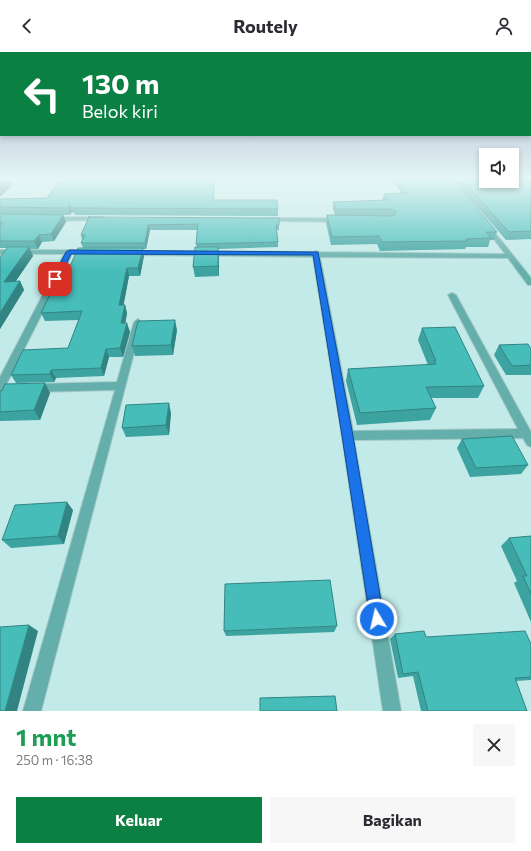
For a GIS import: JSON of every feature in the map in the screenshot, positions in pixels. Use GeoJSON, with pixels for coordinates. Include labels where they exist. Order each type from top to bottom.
{"type":"FeatureCollection","features":[{"type":"Feature","properties":{"kind":"street"},"geometry":{"type":"LineString","coordinates":[[48,218],[111,219]]}},
{"type":"Feature","properties":{"kind":"street"},"geometry":{"type":"LineString","coordinates":[[263,219],[350,220]]}},
{"type":"Feature","properties":{"kind":"street"},"geometry":{"type":"LineString","coordinates":[[482,219],[531,283]]}},
{"type":"Feature","properties":{"kind":"street"},"geometry":{"type":"LineString","coordinates":[[0,252],[93,252]]}},
{"type":"Feature","properties":{"kind":"street"},"geometry":{"type":"LineString","coordinates":[[3,388],[69,252]]}},
{"type":"Feature","properties":{"kind":"street"},"geometry":{"type":"LineString","coordinates":[[125,252],[510,256]]}},
{"type":"Feature","properties":{"kind":"street"},"geometry":{"type":"LineString","coordinates":[[316,253],[348,436],[392,711]]}},
{"type":"Feature","properties":{"kind":"street"},"geometry":{"type":"LineString","coordinates":[[348,436],[528,438],[452,295]]}},
{"type":"Feature","properties":{"kind":"street"},"geometry":{"type":"LineString","coordinates":[[32,711],[138,322]]}},
{"type":"Feature","properties":{"kind":"street"},"geometry":{"type":"LineString","coordinates":[[23,389],[121,386]]}},
{"type":"Feature","properties":{"kind":"building"},"geometry":{"type":"Polygon","coordinates":[[[336,209],[478,209],[497,232],[486,232],[491,238],[466,239],[468,241],[382,242],[379,236],[332,237],[327,215],[392,216],[396,214],[396,211],[392,209],[336,209]]]}},
{"type":"Feature","properties":{"kind":"building"},"geometry":{"type":"Polygon","coordinates":[[[488,209],[531,209],[531,231],[509,232],[488,209]]]}},
{"type":"Feature","properties":{"kind":"building"},"geometry":{"type":"Polygon","coordinates":[[[0,214],[63,215],[51,234],[39,235],[34,241],[0,241],[0,226],[3,222],[0,223],[0,214]]]}},
{"type":"Feature","properties":{"kind":"building"},"geometry":{"type":"Polygon","coordinates":[[[89,217],[279,218],[279,225],[276,225],[278,242],[196,244],[198,224],[148,225],[145,243],[81,243],[85,235],[81,235],[89,217]]]}},
{"type":"Feature","properties":{"kind":"building"},"geometry":{"type":"Polygon","coordinates":[[[8,247],[29,247],[4,282],[20,281],[0,313],[0,257],[8,247]]]}},
{"type":"Feature","properties":{"kind":"building"},"geometry":{"type":"Polygon","coordinates":[[[195,247],[218,247],[218,266],[193,267],[195,247]]]}},
{"type":"Feature","properties":{"kind":"building"},"geometry":{"type":"Polygon","coordinates":[[[78,248],[143,248],[138,268],[127,268],[119,305],[125,305],[121,323],[127,323],[120,348],[106,349],[101,368],[51,370],[50,374],[11,375],[23,350],[68,348],[82,311],[41,313],[57,280],[64,280],[78,248]]]}},
{"type":"Feature","properties":{"kind":"building"},"geometry":{"type":"Polygon","coordinates":[[[175,320],[171,345],[132,346],[138,321],[175,320]]]}},
{"type":"Feature","properties":{"kind":"building"},"geometry":{"type":"Polygon","coordinates":[[[455,327],[484,386],[426,387],[436,408],[360,413],[348,369],[436,364],[422,328],[455,327]]]}},
{"type":"Feature","properties":{"kind":"building"},"geometry":{"type":"Polygon","coordinates":[[[528,344],[531,349],[531,365],[512,366],[499,345],[528,344]]]}},
{"type":"Feature","properties":{"kind":"building"},"geometry":{"type":"Polygon","coordinates":[[[45,383],[34,410],[0,412],[0,391],[2,391],[5,384],[45,383]]]}},
{"type":"Feature","properties":{"kind":"building"},"geometry":{"type":"Polygon","coordinates":[[[169,403],[166,425],[122,428],[126,405],[169,403]]]}},
{"type":"Feature","properties":{"kind":"building"},"geometry":{"type":"Polygon","coordinates":[[[512,436],[528,465],[476,468],[462,439],[512,436]]]}},
{"type":"Feature","properties":{"kind":"building"},"geometry":{"type":"Polygon","coordinates":[[[67,502],[58,536],[2,540],[15,505],[67,502]]]}},
{"type":"Feature","properties":{"kind":"building"},"geometry":{"type":"Polygon","coordinates":[[[531,536],[531,594],[523,576],[527,576],[509,538],[531,536]]]}},
{"type":"Feature","properties":{"kind":"building"},"geometry":{"type":"Polygon","coordinates":[[[330,580],[337,626],[224,631],[225,584],[330,580]]]}},
{"type":"Feature","properties":{"kind":"building"},"geometry":{"type":"Polygon","coordinates":[[[29,625],[5,711],[0,711],[0,627],[29,625]]]}},
{"type":"Feature","properties":{"kind":"building"},"geometry":{"type":"Polygon","coordinates":[[[424,631],[426,637],[525,631],[531,644],[531,677],[515,678],[527,711],[428,711],[418,672],[403,674],[395,634],[424,631]]]}},
{"type":"Feature","properties":{"kind":"building"},"geometry":{"type":"Polygon","coordinates":[[[335,696],[337,711],[260,711],[260,698],[335,696]]]}},
{"type":"Feature","properties":{"kind":"route"},"geometry":{"type":"LineString","coordinates":[[55,279],[69,252],[316,253],[348,436],[377,619]]}}]}
